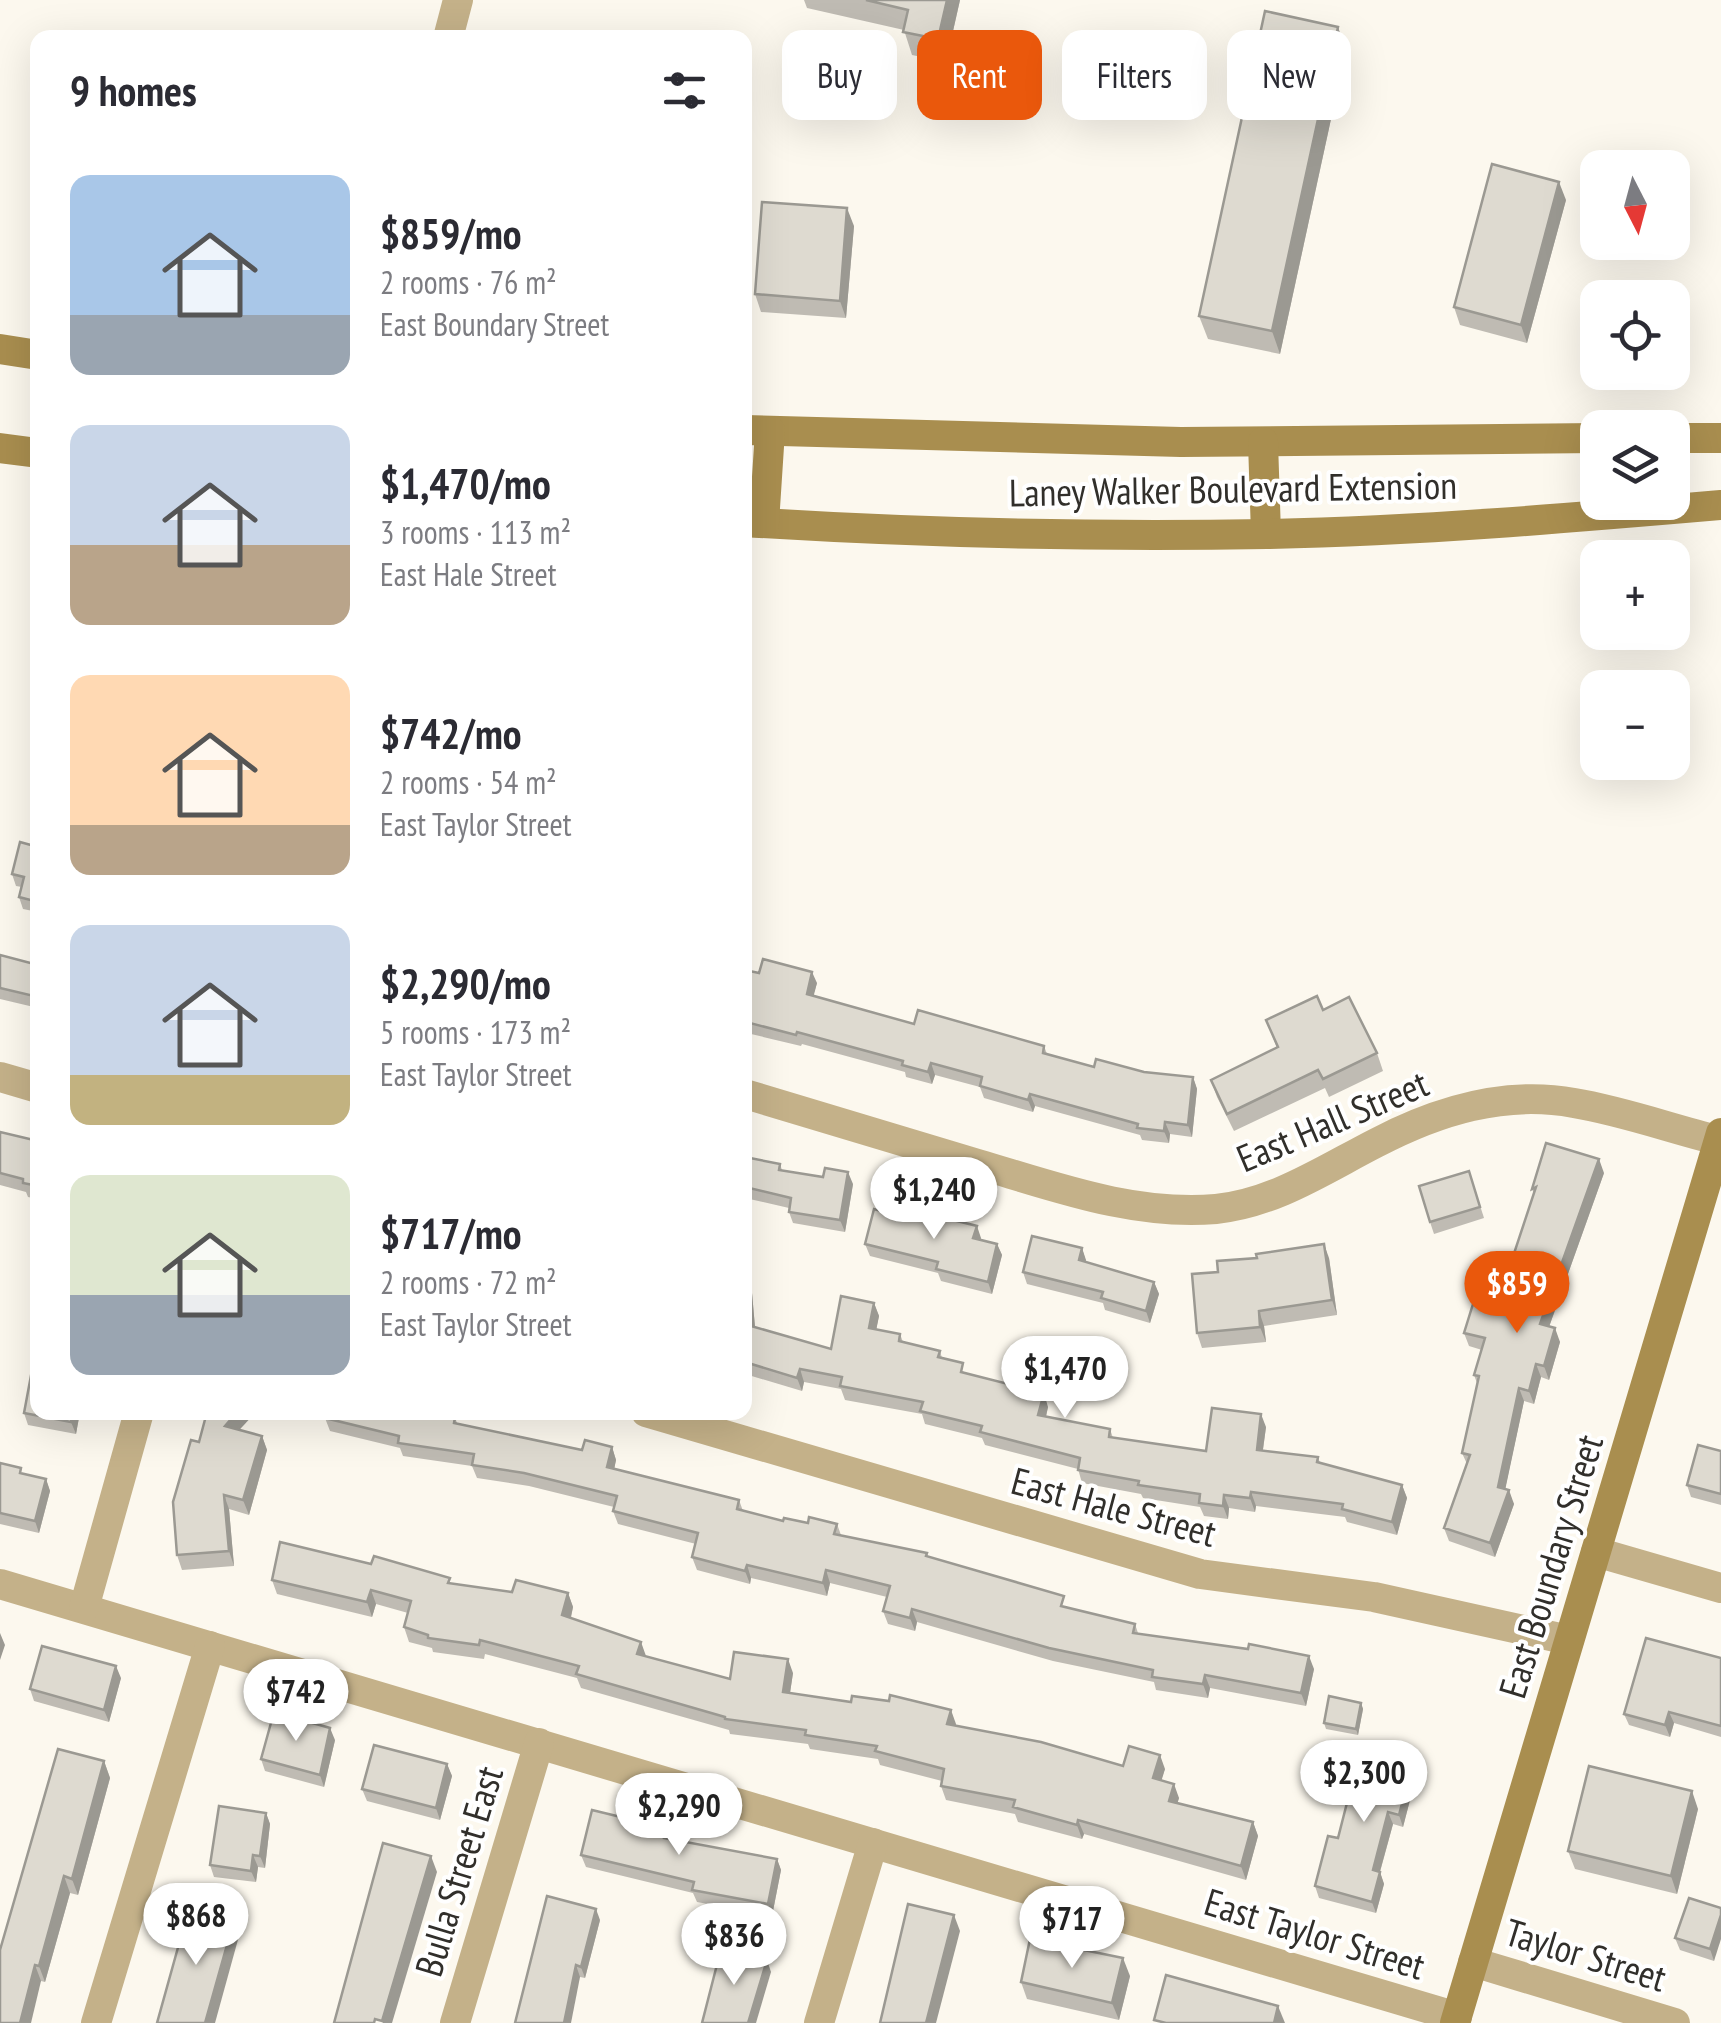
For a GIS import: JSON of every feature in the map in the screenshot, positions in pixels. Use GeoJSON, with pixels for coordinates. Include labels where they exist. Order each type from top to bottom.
{"type":"FeatureCollection","features":[{"type":"Feature","properties":{"kind":"main road"},"geometry":{"type":"LineString","coordinates":[[0,350],[30,354]]}},
{"type":"Feature","properties":{"kind":"main road"},"geometry":{"type":"LineString","coordinates":[[754,522],[758,431]]}},
{"type":"Feature","properties":{"kind":"main road","name":"Laney Walker Boulevard Extension"},"geometry":{"type":"LineString","coordinates":[[758,431],[1263,442],[1580,438]]}},
{"type":"Feature","properties":{"kind":"main road"},"geometry":{"type":"LineString","coordinates":[[1690,438],[1721,438]]}},
{"type":"Feature","properties":{"kind":"main road"},"geometry":{"type":"LineString","coordinates":[[1263,442],[1266,534]]}},
{"type":"Feature","properties":{"kind":"main road"},"geometry":{"type":"LineString","coordinates":[[0,448],[30,452]]}},
{"type":"Feature","properties":{"kind":"main road","name":"Laney Walker Boulevard Extension"},"geometry":{"type":"LineString","coordinates":[[754,522],[998,532],[1266,534],[1470,525],[1721,505]]}},
{"type":"Feature","properties":{"kind":"main road","name":"East Boundary Street"},"geometry":{"type":"LineString","coordinates":[[1456,2020],[1720,1138]]}},
{"type":"Feature","properties":{"kind":"street"},"geometry":{"type":"LineString","coordinates":[[450,30],[458,0]]}},
{"type":"Feature","properties":{"kind":"street"},"geometry":{"type":"LineString","coordinates":[[0,1077],[30,1086]]}},
{"type":"Feature","properties":{"kind":"street","name":"East Hall Street"},"geometry":{"type":"LineString","coordinates":[[752,1096],[1064,1190],[1150,1209],[1218,1209],[1256,1200],[1292,1189],[1380,1141],[1444,1112],[1516,1099],[1574,1102],[1720,1138]]}},
{"type":"Feature","properties":{"kind":"street"},"geometry":{"type":"LineString","coordinates":[[84,1608],[137,1420]]}},
{"type":"Feature","properties":{"kind":"street","name":"East Hale Street"},"geometry":{"type":"LineString","coordinates":[[673,1420],[1200,1574],[1374,1597],[1570,1640]]}},
{"type":"Feature","properties":{"kind":"street"},"geometry":{"type":"LineString","coordinates":[[1596,1552],[1721,1588]]}},
{"type":"Feature","properties":{"kind":"street","name":"East Taylor Street"},"geometry":{"type":"LineString","coordinates":[[0,1584],[1456,2020]]}},
{"type":"Feature","properties":{"kind":"street"},"geometry":{"type":"LineString","coordinates":[[96,2023],[210,1646]]}},
{"type":"Feature","properties":{"kind":"street","name":"Bulla Street East"},"geometry":{"type":"LineString","coordinates":[[455,2023],[539,1743]]}},
{"type":"Feature","properties":{"kind":"street"},"geometry":{"type":"LineString","coordinates":[[818,2023],[874,1843]]}},
{"type":"Feature","properties":{"kind":"street","name":"Taylor Street"},"geometry":{"type":"LineString","coordinates":[[1473,1962],[1675,2023]]}},
{"type":"Feature","properties":{"kind":"building"},"geometry":{"type":"Polygon","coordinates":[[[866,0],[947,0],[940,30],[917,30],[917,35],[903,32],[908,10],[866,0]]]}},
{"type":"Feature","properties":{"kind":"building"},"geometry":{"type":"Polygon","coordinates":[[[1265,11],[1338,27],[1337,30],[1261,30],[1265,11]]]}},
{"type":"Feature","properties":{"kind":"building"},"geometry":{"type":"Polygon","coordinates":[[[1241,120],[1318,120],[1272,331],[1199,316],[1241,120]]]}},
{"type":"Feature","properties":{"kind":"building"},"geometry":{"type":"Polygon","coordinates":[[[1492,164],[1559,182],[1521,325],[1454,307],[1492,164]]]}},
{"type":"Feature","properties":{"kind":"building"},"geometry":{"type":"Polygon","coordinates":[[[762,202],[847,208],[840,301],[755,294],[762,202]]]}},
{"type":"Feature","properties":{"kind":"building"},"geometry":{"type":"Polygon","coordinates":[[[20,842],[30,845],[30,900],[19,897],[24,877],[12,874],[20,842]]]}},
{"type":"Feature","properties":{"kind":"building"},"geometry":{"type":"Polygon","coordinates":[[[0,955],[30,963],[30,995],[0,988],[0,955]]]}},
{"type":"Feature","properties":{"kind":"building"},"geometry":{"type":"Polygon","coordinates":[[[763,959],[812,972],[807,994],[914,1024],[918,1010],[1044,1046],[1043,1053],[1094,1067],[1096,1059],[1144,1072],[1193,1077],[1188,1125],[1165,1122],[1164,1131],[1137,1128],[1138,1124],[1030,1094],[1028,1100],[980,1086],[982,1077],[931,1063],[928,1072],[902,1065],[903,1061],[752,1024],[752,972],[759,973],[763,959]]]}},
{"type":"Feature","properties":{"kind":"building"},"geometry":{"type":"Polygon","coordinates":[[[1317,996],[1323,1010],[1349,997],[1377,1053],[1323,1079],[1318,1070],[1227,1114],[1211,1080],[1278,1047],[1266,1020],[1317,996]]]}},
{"type":"Feature","properties":{"kind":"building"},"geometry":{"type":"Polygon","coordinates":[[[0,1132],[30,1139],[30,1184],[0,1173],[0,1132]]]}},
{"type":"Feature","properties":{"kind":"building"},"geometry":{"type":"Polygon","coordinates":[[[1546,1143],[1599,1159],[1540,1324],[1555,1328],[1544,1366],[1536,1364],[1529,1391],[1519,1388],[1498,1487],[1509,1490],[1490,1543],[1444,1528],[1470,1455],[1462,1453],[1479,1376],[1474,1375],[1485,1338],[1464,1333],[1473,1304],[1495,1311],[1536,1187],[1532,1189],[1546,1143]]]}},
{"type":"Feature","properties":{"kind":"building"},"geometry":{"type":"Polygon","coordinates":[[[752,1158],[780,1164],[779,1170],[823,1177],[825,1168],[848,1172],[840,1220],[789,1212],[791,1198],[752,1189],[752,1158]]]}},
{"type":"Feature","properties":{"kind":"building"},"geometry":{"type":"Polygon","coordinates":[[[1469,1171],[1480,1207],[1430,1222],[1419,1186],[1469,1171]]]}},
{"type":"Feature","properties":{"kind":"building"},"geometry":{"type":"Polygon","coordinates":[[[901,1207],[977,1226],[973,1238],[997,1244],[988,1282],[936,1269],[938,1262],[865,1244],[874,1209],[899,1216],[901,1207]]]}},
{"type":"Feature","properties":{"kind":"building"},"geometry":{"type":"Polygon","coordinates":[[[1032,1236],[1082,1248],[1079,1260],[1154,1282],[1146,1311],[1101,1298],[1103,1292],[1023,1272],[1032,1236]]]}},
{"type":"Feature","properties":{"kind":"building"},"geometry":{"type":"Polygon","coordinates":[[[1324,1244],[1332,1300],[1259,1311],[1260,1327],[1197,1333],[1192,1274],[1218,1272],[1217,1261],[1257,1258],[1256,1254],[1324,1244]]]}},
{"type":"Feature","properties":{"kind":"building"},"geometry":{"type":"Polygon","coordinates":[[[841,1296],[874,1303],[869,1328],[900,1334],[899,1341],[940,1351],[938,1357],[963,1363],[961,1372],[1044,1393],[1038,1415],[1110,1429],[1109,1437],[1206,1451],[1212,1408],[1261,1414],[1257,1450],[1318,1457],[1317,1462],[1402,1485],[1392,1522],[1342,1509],[1343,1504],[1251,1492],[1250,1498],[1224,1495],[1223,1506],[1199,1503],[1200,1494],[1138,1485],[1139,1481],[1078,1470],[1080,1458],[980,1432],[982,1426],[920,1411],[923,1402],[840,1386],[842,1377],[800,1369],[797,1378],[752,1364],[752,1326],[831,1349],[841,1296]]]}},
{"type":"Feature","properties":{"kind":"building"},"geometry":{"type":"Polygon","coordinates":[[[30,1381],[30,1414],[24,1413],[30,1381]]]}},
{"type":"Feature","properties":{"kind":"building"},"geometry":{"type":"Polygon","coordinates":[[[205,1420],[230,1420],[225,1426],[262,1436],[243,1500],[224,1495],[229,1551],[177,1555],[173,1502],[191,1440],[199,1442],[205,1420]]]}},
{"type":"Feature","properties":{"kind":"building"},"geometry":{"type":"Polygon","coordinates":[[[333,1420],[454,1420],[454,1423],[582,1450],[585,1440],[612,1447],[607,1467],[739,1500],[737,1509],[783,1521],[784,1518],[808,1523],[809,1517],[837,1524],[834,1534],[927,1553],[926,1556],[1064,1596],[1061,1606],[1135,1624],[1133,1633],[1248,1649],[1249,1644],[1309,1656],[1301,1693],[1205,1675],[1203,1684],[1152,1677],[1153,1670],[1049,1648],[912,1609],[910,1618],[883,1611],[890,1586],[826,1570],[823,1583],[747,1565],[745,1571],[692,1557],[698,1533],[613,1511],[617,1496],[524,1473],[472,1465],[474,1454],[398,1443],[399,1436],[333,1420]]]}},
{"type":"Feature","properties":{"kind":"building"},"geometry":{"type":"Polygon","coordinates":[[[1698,1445],[1721,1451],[1721,1494],[1687,1485],[1698,1445]]]}},
{"type":"Feature","properties":{"kind":"building"},"geometry":{"type":"Polygon","coordinates":[[[0,1463],[46,1479],[35,1521],[0,1513],[0,1463]]]}},
{"type":"Feature","properties":{"kind":"building"},"geometry":{"type":"Polygon","coordinates":[[[280,1542],[371,1564],[374,1556],[450,1578],[448,1583],[512,1592],[516,1580],[568,1593],[562,1615],[641,1642],[637,1654],[730,1679],[734,1652],[788,1659],[783,1692],[851,1702],[852,1696],[889,1701],[890,1695],[951,1710],[947,1724],[1041,1742],[1123,1766],[1129,1746],[1160,1755],[1153,1778],[1174,1784],[1169,1801],[1253,1822],[1241,1866],[1078,1820],[1077,1825],[1013,1807],[1015,1800],[941,1786],[944,1769],[875,1751],[877,1746],[805,1735],[806,1730],[725,1719],[576,1674],[579,1666],[480,1640],[479,1645],[428,1638],[404,1627],[411,1601],[371,1590],[367,1602],[272,1580],[280,1542]]]}},
{"type":"Feature","properties":{"kind":"building"},"geometry":{"type":"Polygon","coordinates":[[[1646,1638],[1721,1658],[1721,1726],[1669,1712],[1665,1725],[1624,1714],[1646,1638]]]}},
{"type":"Feature","properties":{"kind":"building"},"geometry":{"type":"Polygon","coordinates":[[[42,1646],[116,1666],[104,1710],[30,1689],[42,1646]]]}},
{"type":"Feature","properties":{"kind":"building"},"geometry":{"type":"Polygon","coordinates":[[[1329,1696],[1361,1703],[1356,1729],[1324,1723],[1329,1696]]]}},
{"type":"Feature","properties":{"kind":"building"},"geometry":{"type":"Polygon","coordinates":[[[274,1712],[330,1728],[320,1775],[261,1759],[274,1712]]]}},
{"type":"Feature","properties":{"kind":"building"},"geometry":{"type":"Polygon","coordinates":[[[374,1745],[447,1764],[436,1808],[362,1789],[374,1745]]]}},
{"type":"Feature","properties":{"kind":"building"},"geometry":{"type":"Polygon","coordinates":[[[1361,1748],[1413,1761],[1399,1815],[1388,1812],[1373,1870],[1380,1872],[1372,1902],[1315,1886],[1328,1836],[1338,1838],[1361,1748]]]}},
{"type":"Feature","properties":{"kind":"building"},"geometry":{"type":"Polygon","coordinates":[[[58,1749],[104,1761],[72,1879],[64,1876],[20,2023],[0,2023],[0,1950],[58,1749]]]}},
{"type":"Feature","properties":{"kind":"building"},"geometry":{"type":"Polygon","coordinates":[[[1589,1766],[1692,1791],[1671,1876],[1568,1851],[1589,1766]]]}},
{"type":"Feature","properties":{"kind":"building"},"geometry":{"type":"Polygon","coordinates":[[[219,1806],[266,1813],[260,1856],[253,1855],[251,1871],[210,1865],[219,1806]]]}},
{"type":"Feature","properties":{"kind":"building"},"geometry":{"type":"Polygon","coordinates":[[[592,1810],[666,1828],[664,1838],[777,1859],[768,1904],[692,1890],[694,1882],[581,1855],[592,1810]]]}},
{"type":"Feature","properties":{"kind":"building"},"geometry":{"type":"Polygon","coordinates":[[[383,1843],[431,1856],[382,2021],[334,2023],[383,1843]]]}},
{"type":"Feature","properties":{"kind":"building"},"geometry":{"type":"Polygon","coordinates":[[[547,1896],[596,1909],[581,1967],[576,1965],[564,2023],[515,2023],[547,1896]]]}},
{"type":"Feature","properties":{"kind":"building"},"geometry":{"type":"Polygon","coordinates":[[[1689,1898],[1721,1908],[1710,1949],[1675,1938],[1689,1898]]]}},
{"type":"Feature","properties":{"kind":"building"},"geometry":{"type":"Polygon","coordinates":[[[908,1904],[954,1915],[926,2023],[880,2023],[908,1904]]]}},
{"type":"Feature","properties":{"kind":"building"},"geometry":{"type":"Polygon","coordinates":[[[189,1908],[234,1920],[205,2023],[157,2023],[189,1908]]]}},
{"type":"Feature","properties":{"kind":"building"},"geometry":{"type":"Polygon","coordinates":[[[1030,1939],[1123,1958],[1112,2003],[1021,1982],[1030,1939]]]}},
{"type":"Feature","properties":{"kind":"building"},"geometry":{"type":"Polygon","coordinates":[[[721,1949],[767,1960],[748,2023],[702,2023],[721,1949]]]}},
{"type":"Feature","properties":{"kind":"building"},"geometry":{"type":"Polygon","coordinates":[[[1166,1975],[1278,2006],[1274,2023],[1154,2020],[1166,1975]]]}}]}
